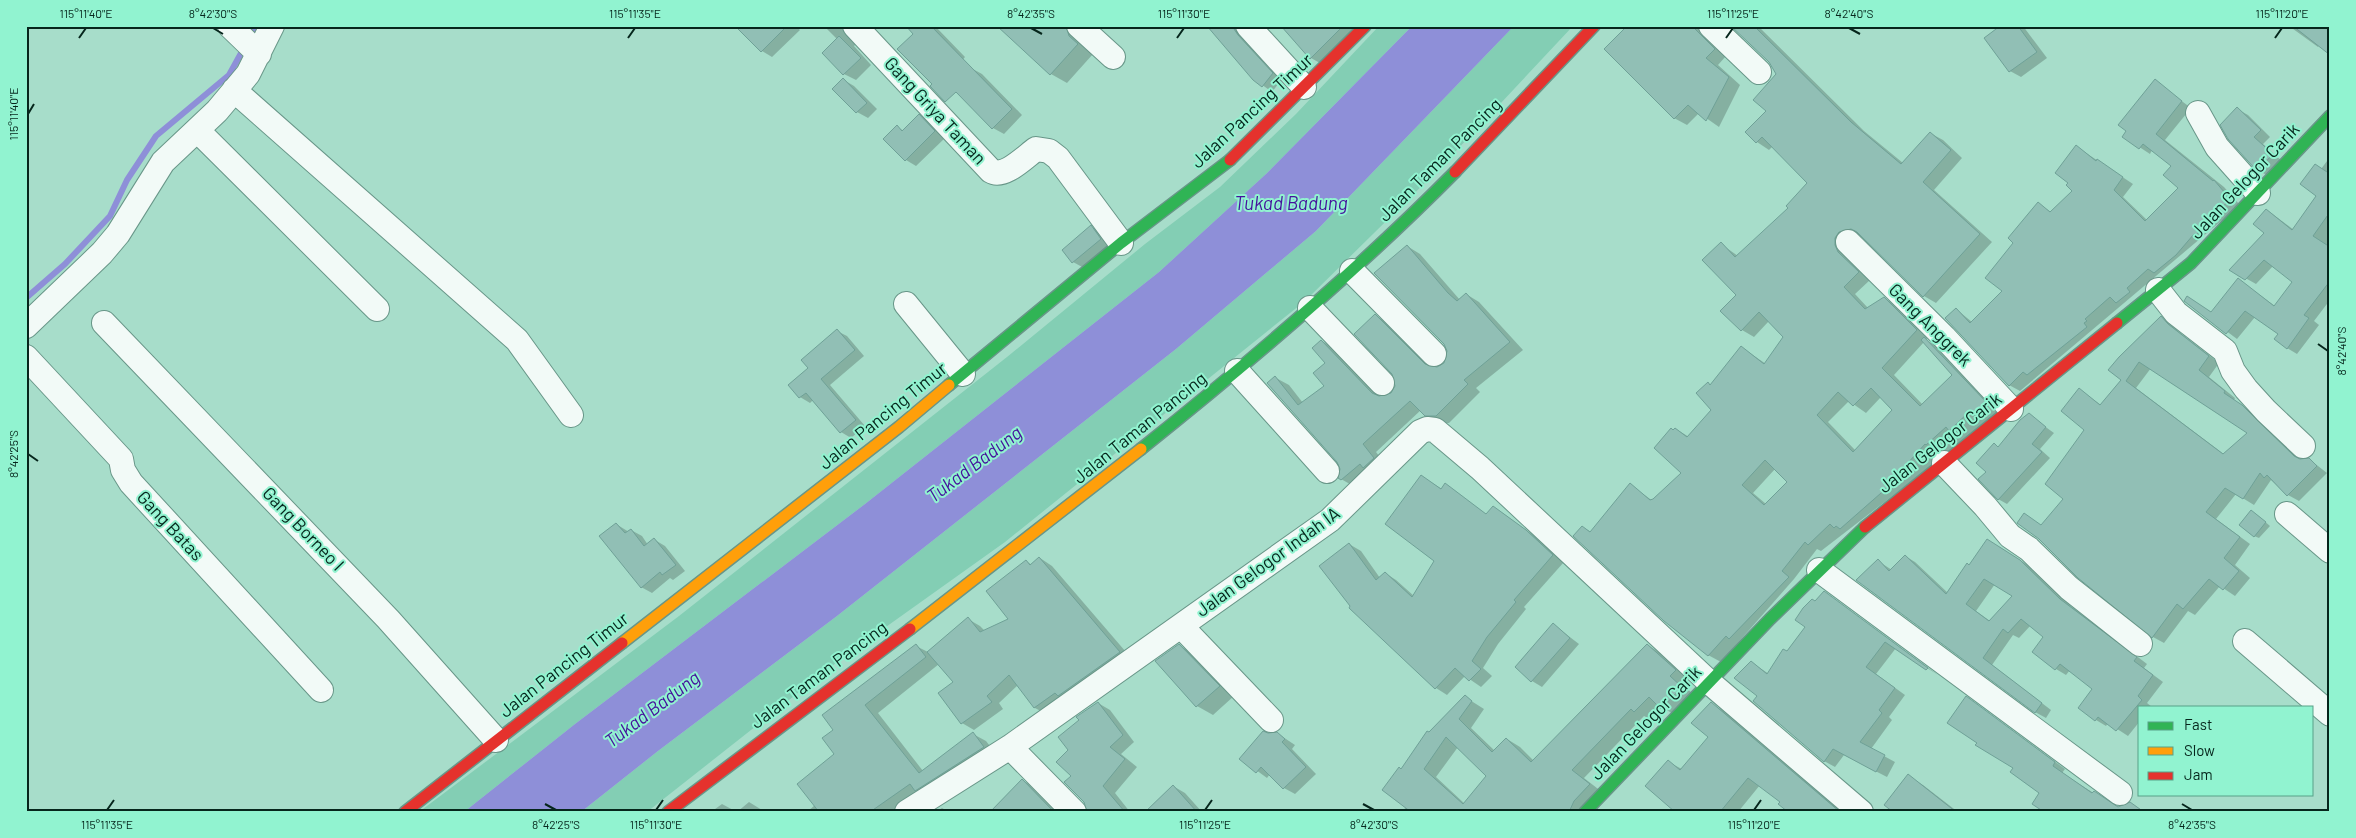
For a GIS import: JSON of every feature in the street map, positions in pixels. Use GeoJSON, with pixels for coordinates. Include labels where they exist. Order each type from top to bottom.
{"type":"FeatureCollection","features":[{"type":"Feature","properties":{"kind":"street"},"geometry":{"type":"LineString","coordinates":[[26,326],[102,253],[118,234],[163,162],[217,111],[248,74],[247,43],[272,26]]}},
{"type":"Feature","properties":{"kind":"street","name":"Gang Griya Taman"},"geometry":{"type":"LineString","coordinates":[[855,26],[991,171],[998,174],[1004,172],[1036,149],[1049,151],[1058,158],[1121,243]]}},
{"type":"Feature","properties":{"kind":"street"},"geometry":{"type":"LineString","coordinates":[[1079,26],[1113,57]]}},
{"type":"Feature","properties":{"kind":"street"},"geometry":{"type":"LineString","coordinates":[[1248,26],[1304,87]]}},
{"type":"Feature","properties":{"kind":"street","name":"Jalan Pancing Timur"},"geometry":{"type":"LineString","coordinates":[[405,812],[899,427],[1121,243],[1226,164],[1365,26]]}},
{"type":"Feature","properties":{"kind":"street","name":"Jalan Taman Pancing"},"geometry":{"type":"LineString","coordinates":[[668,812],[1081,498],[1237,371],[1352,271],[1507,119],[1594,26]]}},
{"type":"Feature","properties":{"kind":"street"},"geometry":{"type":"LineString","coordinates":[[1711,26],[1759,72]]}},
{"type":"Feature","properties":{"kind":"street"},"geometry":{"type":"LineString","coordinates":[[234,90],[516,340],[571,415]]}},
{"type":"Feature","properties":{"kind":"street"},"geometry":{"type":"LineString","coordinates":[[2198,113],[2217,147],[2258,193]]}},
{"type":"Feature","properties":{"kind":"street","name":"Jalan Gelogor Carik"},"geometry":{"type":"LineString","coordinates":[[1585,812],[1819,570],[1885,509],[2192,263],[2330,116]]}},
{"type":"Feature","properties":{"kind":"street"},"geometry":{"type":"LineString","coordinates":[[197,130],[377,309]]}},
{"type":"Feature","properties":{"kind":"street","name":"Gang Anggrek"},"geometry":{"type":"LineString","coordinates":[[1848,242],[1944,337],[2011,409]]}},
{"type":"Feature","properties":{"kind":"street"},"geometry":{"type":"LineString","coordinates":[[1352,271],[1434,354]]}},
{"type":"Feature","properties":{"kind":"street"},"geometry":{"type":"LineString","coordinates":[[2158,290],[2176,313],[2226,351],[2233,370],[2246,390],[2303,446]]}},
{"type":"Feature","properties":{"kind":"street"},"geometry":{"type":"LineString","coordinates":[[906,304],[963,374]]}},
{"type":"Feature","properties":{"kind":"street"},"geometry":{"type":"LineString","coordinates":[[1310,308],[1382,383]]}},
{"type":"Feature","properties":{"kind":"street","name":"Gang Borneo I"},"geometry":{"type":"LineString","coordinates":[[104,323],[388,619],[496,740]]}},
{"type":"Feature","properties":{"kind":"street","name":"Gang Batas"},"geometry":{"type":"LineString","coordinates":[[26,357],[121,459],[123,470],[131,484],[321,690]]}},
{"type":"Feature","properties":{"kind":"street"},"geometry":{"type":"LineString","coordinates":[[1237,371],[1327,471]]}},
{"type":"Feature","properties":{"kind":"street","name":"Jalan Gelogor Indah IA"},"geometry":{"type":"LineString","coordinates":[[907,812],[1010,747],[1330,520],[1420,432],[1432,429],[1486,474],[1709,682]]}},
{"type":"Feature","properties":{"kind":"street"},"geometry":{"type":"LineString","coordinates":[[1944,463],[1986,506],[2010,536],[2029,550],[2069,588],[2140,644]]}},
{"type":"Feature","properties":{"kind":"street"},"geometry":{"type":"LineString","coordinates":[[2287,514],[2330,552]]}},
{"type":"Feature","properties":{"kind":"street"},"geometry":{"type":"LineString","coordinates":[[1819,570],[2120,792]]}},
{"type":"Feature","properties":{"kind":"street"},"geometry":{"type":"LineString","coordinates":[[1180,626],[1271,720]]}},
{"type":"Feature","properties":{"kind":"street"},"geometry":{"type":"LineString","coordinates":[[2245,641],[2330,714]]}},
{"type":"Feature","properties":{"kind":"street"},"geometry":{"type":"LineString","coordinates":[[1709,682],[1861,812]]}},
{"type":"Feature","properties":{"kind":"street"},"geometry":{"type":"LineString","coordinates":[[1010,747],[1074,812]]}},
{"type":"Feature","properties":{"kind":"green space"},"geometry":{"type":"Polygon","coordinates":[[[1379,26],[1412,26],[1266,174],[1159,272],[865,504],[575,724],[464,812],[419,812],[679,616],[1007,357],[1145,244],[1220,187],[1296,114],[1379,26]]]}},
{"type":"Feature","properties":{"kind":"green space"},"geometry":{"type":"Polygon","coordinates":[[[1514,26],[1573,26],[1439,169],[1305,301],[1005,542],[841,659],[647,812],[581,812],[658,751],[837,616],[1176,349],[1316,231],[1514,26]]]}},
{"type":"Feature","properties":{"kind":"water","name":"Tukad Badung"},"geometry":{"type":"Polygon","coordinates":[[[1412,26],[1514,26],[1316,231],[1176,349],[837,616],[658,751],[581,812],[464,812],[575,724],[865,504],[1159,272],[1266,174],[1412,26]]]}},
{"type":"Feature","properties":{"kind":"building"},"geometry":{"type":"Polygon","coordinates":[[[735,26],[787,26],[761,52],[735,26]]]}},
{"type":"Feature","properties":{"kind":"building"},"geometry":{"type":"Polygon","coordinates":[[[906,26],[931,26],[1012,109],[992,129],[956,92],[945,102],[930,86],[932,84],[897,49],[913,34],[906,26]]]}},
{"type":"Feature","properties":{"kind":"building"},"geometry":{"type":"Polygon","coordinates":[[[997,26],[1066,26],[1069,36],[1078,44],[1050,75],[997,26]]]}},
{"type":"Feature","properties":{"kind":"building"},"geometry":{"type":"Polygon","coordinates":[[[1207,26],[1232,26],[1273,73],[1262,87],[1253,80],[1207,26]]]}},
{"type":"Feature","properties":{"kind":"building"},"geometry":{"type":"Polygon","coordinates":[[[1281,26],[1343,26],[1310,59],[1281,26]]]}},
{"type":"Feature","properties":{"kind":"building"},"geometry":{"type":"Polygon","coordinates":[[[1627,26],[1692,26],[1715,49],[1706,58],[1729,77],[1706,121],[1688,105],[1674,119],[1604,49],[1627,26]]]}},
{"type":"Feature","properties":{"kind":"building"},"geometry":{"type":"Polygon","coordinates":[[[1731,26],[1754,26],[1851,122],[1901,164],[1930,132],[1951,150],[1923,182],[1980,234],[1923,297],[1857,232],[1851,229],[1839,232],[1835,238],[1835,245],[1838,252],[1859,272],[1844,287],[1865,309],[1884,297],[1917,330],[1882,368],[1920,406],[1952,375],[1921,340],[1924,337],[1989,405],[1975,416],[1971,410],[1949,431],[1946,427],[1925,444],[1889,486],[1840,529],[1836,526],[1834,528],[1830,524],[1808,545],[1805,542],[1782,571],[1789,577],[1729,639],[1726,636],[1708,656],[1664,621],[1573,536],[1582,526],[1590,532],[1630,483],[1650,500],[1681,473],[1654,448],[1671,428],[1673,430],[1675,428],[1687,437],[1711,410],[1696,393],[1708,382],[1710,385],[1741,346],[1764,364],[1783,337],[1759,312],[1741,331],[1720,311],[1736,295],[1702,260],[1721,242],[1735,257],[1788,208],[1786,206],[1807,183],[1762,137],[1756,143],[1745,132],[1766,111],[1753,100],[1776,74],[1769,62],[1731,26]],[[1871,388],[1853,406],[1838,392],[1817,415],[1853,452],[1892,410],[1871,388]],[[1765,460],[1742,485],[1764,505],[1787,482],[1765,460]]]}},
{"type":"Feature","properties":{"kind":"building"},"geometry":{"type":"Polygon","coordinates":[[[2000,26],[2018,26],[2037,52],[2009,72],[1984,38],[2000,26]]]}},
{"type":"Feature","properties":{"kind":"building"},"geometry":{"type":"Polygon","coordinates":[[[2293,26],[2330,26],[2330,55],[2293,26]]]}},
{"type":"Feature","properties":{"kind":"building"},"geometry":{"type":"Polygon","coordinates":[[[839,36],[861,58],[843,75],[822,53],[839,36]]]}},
{"type":"Feature","properties":{"kind":"building"},"geometry":{"type":"Polygon","coordinates":[[[843,78],[867,103],[856,113],[832,89],[843,78]]]}},
{"type":"Feature","properties":{"kind":"building"},"geometry":{"type":"Polygon","coordinates":[[[2155,79],[2182,101],[2156,134],[2214,180],[2230,199],[2196,235],[2194,234],[2176,255],[2154,273],[2148,269],[2127,288],[2130,292],[2116,303],[2110,297],[2085,319],[2087,321],[2084,323],[2087,327],[2027,375],[2023,372],[2009,386],[1945,318],[1956,308],[1970,323],[2002,291],[1985,278],[2013,243],[2008,238],[2038,202],[2050,212],[2072,191],[2066,185],[2068,183],[2055,173],[2076,145],[2096,161],[2097,159],[2123,177],[2114,190],[2145,221],[2178,188],[2163,175],[2171,166],[2143,144],[2139,149],[2122,137],[2126,131],[2118,125],[2155,79]]]}},
{"type":"Feature","properties":{"kind":"building"},"geometry":{"type":"Polygon","coordinates":[[[2237,107],[2261,130],[2254,137],[2273,154],[2257,171],[2228,139],[2220,125],[2237,107]]]}},
{"type":"Feature","properties":{"kind":"building"},"geometry":{"type":"Polygon","coordinates":[[[919,114],[935,131],[905,161],[883,139],[897,125],[902,131],[919,114]]]}},
{"type":"Feature","properties":{"kind":"building"},"geometry":{"type":"Polygon","coordinates":[[[2315,164],[2330,174],[2330,212],[2313,236],[2330,247],[2330,281],[2304,315],[2309,318],[2287,349],[2274,339],[2278,334],[2245,311],[2226,334],[2184,301],[2187,296],[2211,312],[2238,278],[2274,306],[2292,282],[2264,260],[2245,280],[2229,270],[2264,233],[2253,224],[2266,209],[2292,230],[2316,196],[2300,184],[2315,164]]]}},
{"type":"Feature","properties":{"kind":"building"},"geometry":{"type":"Polygon","coordinates":[[[1091,225],[1101,239],[1072,263],[1062,250],[1091,225]]]}},
{"type":"Feature","properties":{"kind":"building"},"geometry":{"type":"Polygon","coordinates":[[[1407,245],[1448,293],[1457,301],[1466,293],[1510,342],[1464,380],[1468,384],[1436,416],[1425,416],[1410,401],[1363,444],[1374,458],[1363,468],[1360,464],[1341,480],[1338,478],[1340,469],[1337,462],[1267,383],[1275,376],[1298,405],[1324,386],[1313,373],[1325,363],[1312,348],[1321,340],[1372,393],[1379,396],[1391,393],[1395,386],[1392,374],[1354,334],[1375,314],[1425,364],[1437,367],[1444,363],[1447,351],[1444,344],[1374,273],[1407,245]]]}},
{"type":"Feature","properties":{"kind":"building"},"geometry":{"type":"Polygon","coordinates":[[[2161,316],[2168,324],[2209,356],[2199,370],[2225,391],[2224,393],[2242,405],[2294,456],[2300,459],[2309,458],[2317,466],[2287,496],[2267,475],[2264,478],[2260,473],[2243,499],[2225,488],[2206,512],[2240,537],[2224,558],[2239,571],[2223,590],[2209,579],[2183,609],[2177,604],[2152,638],[2078,578],[2039,539],[2017,523],[2024,513],[2041,525],[2063,499],[2045,484],[2084,430],[2061,411],[2079,388],[2100,405],[2121,380],[2108,370],[2161,316]],[[2139,362],[2126,381],[2223,454],[2247,433],[2139,362]]]}},
{"type":"Feature","properties":{"kind":"building"},"geometry":{"type":"Polygon","coordinates":[[[837,329],[855,350],[821,379],[856,420],[840,433],[806,393],[799,398],[788,385],[808,368],[801,360],[837,329]]]}},
{"type":"Feature","properties":{"kind":"building"},"geometry":{"type":"Polygon","coordinates":[[[2029,413],[2046,427],[2032,444],[2042,452],[1998,500],[1978,479],[1986,472],[1976,463],[1994,443],[1998,447],[2020,420],[2029,413]]]}},
{"type":"Feature","properties":{"kind":"building"},"geometry":{"type":"Polygon","coordinates":[[[1421,475],[1441,489],[1445,483],[1486,514],[1493,506],[1526,530],[1553,555],[1514,600],[1516,602],[1487,637],[1472,661],[1481,669],[1469,681],[1455,668],[1435,689],[1349,608],[1350,606],[1319,566],[1349,543],[1376,580],[1385,572],[1412,597],[1434,561],[1385,524],[1421,475]]]}},
{"type":"Feature","properties":{"kind":"building"},"geometry":{"type":"Polygon","coordinates":[[[2251,510],[2266,522],[2254,537],[2239,525],[2251,510]]]}},
{"type":"Feature","properties":{"kind":"building"},"geometry":{"type":"Polygon","coordinates":[[[616,523],[625,533],[631,529],[644,546],[654,538],[676,565],[662,575],[660,572],[641,588],[599,536],[616,523]]]}},
{"type":"Feature","properties":{"kind":"building"},"geometry":{"type":"Polygon","coordinates":[[[1987,539],[2020,560],[2060,599],[2137,657],[2134,661],[2153,675],[2138,696],[2142,700],[2116,731],[2098,717],[2095,721],[2078,708],[2092,689],[2060,664],[2055,670],[2032,652],[2043,637],[2021,619],[2008,633],[2003,629],[1983,658],[2042,703],[2035,713],[1856,580],[1878,559],[1889,571],[1905,555],[1946,594],[1967,563],[1969,565],[1987,539]],[[1984,579],[1966,604],[1989,621],[2012,596],[1984,579]]]}},
{"type":"Feature","properties":{"kind":"building"},"geometry":{"type":"Polygon","coordinates":[[[1039,557],[1120,652],[1058,696],[1055,693],[1034,708],[1009,675],[987,696],[992,702],[961,724],[938,693],[953,682],[927,652],[968,617],[980,632],[1008,619],[986,591],[1026,560],[1030,565],[1039,557]]]}},
{"type":"Feature","properties":{"kind":"building"},"geometry":{"type":"Polygon","coordinates":[[[1824,591],[1928,668],[1926,670],[1885,642],[1866,667],[1895,688],[1879,710],[1882,713],[1860,742],[1885,755],[1876,772],[1833,749],[1824,762],[1753,701],[1757,696],[1734,678],[1751,661],[1767,674],[1783,649],[1787,651],[1805,627],[1795,620],[1803,608],[1812,599],[1815,601],[1824,591]]]}},
{"type":"Feature","properties":{"kind":"building"},"geometry":{"type":"Polygon","coordinates":[[[1553,623],[1570,638],[1531,682],[1515,667],[1553,623]]]}},
{"type":"Feature","properties":{"kind":"building"},"geometry":{"type":"Polygon","coordinates":[[[916,644],[926,657],[865,705],[919,773],[973,732],[984,747],[915,791],[910,784],[870,812],[819,812],[797,784],[834,754],[822,738],[833,730],[822,715],[916,644]]]}},
{"type":"Feature","properties":{"kind":"building"},"geometry":{"type":"Polygon","coordinates":[[[1179,644],[1220,686],[1196,707],[1155,661],[1179,644]]]}},
{"type":"Feature","properties":{"kind":"building"},"geometry":{"type":"Polygon","coordinates":[[[1647,644],[1676,670],[1670,676],[1682,687],[1661,709],[1649,697],[1634,712],[1631,709],[1572,770],[1590,784],[1574,801],[1569,812],[1411,812],[1382,790],[1399,767],[1401,769],[1427,731],[1429,732],[1465,695],[1472,701],[1459,719],[1492,752],[1506,738],[1531,762],[1647,644]],[[1446,737],[1424,769],[1463,804],[1486,776],[1446,737]]]}},
{"type":"Feature","properties":{"kind":"building"},"geometry":{"type":"Polygon","coordinates":[[[1966,696],[2055,762],[2053,766],[2092,793],[2094,791],[2118,807],[2130,802],[2144,812],[2044,812],[2032,804],[2039,793],[2010,772],[2013,768],[1975,745],[1977,743],[1947,723],[1966,696]]]}},
{"type":"Feature","properties":{"kind":"building"},"geometry":{"type":"Polygon","coordinates":[[[1098,702],[1123,735],[1110,747],[1125,759],[1103,786],[1125,812],[1087,812],[1084,802],[1064,782],[1071,776],[1056,762],[1068,750],[1058,737],[1079,720],[1076,717],[1098,702]]]}},
{"type":"Feature","properties":{"kind":"building"},"geometry":{"type":"Polygon","coordinates":[[[1711,702],[1840,812],[1788,812],[1778,804],[1780,802],[1748,778],[1720,812],[1675,812],[1645,786],[1668,760],[1680,770],[1708,737],[1691,723],[1711,702]]]}},
{"type":"Feature","properties":{"kind":"building"},"geometry":{"type":"Polygon","coordinates":[[[1263,731],[1268,733],[1277,732],[1285,739],[1282,742],[1306,767],[1283,789],[1261,767],[1256,773],[1239,759],[1263,731]]]}},
{"type":"Feature","properties":{"kind":"building"},"geometry":{"type":"Polygon","coordinates":[[[1908,774],[1956,812],[1893,812],[1884,805],[1908,774]]]}},
{"type":"Feature","properties":{"kind":"building"},"geometry":{"type":"Polygon","coordinates":[[[1022,779],[1054,812],[990,812],[1022,779]]]}},
{"type":"Feature","properties":{"kind":"building"},"geometry":{"type":"Polygon","coordinates":[[[1173,785],[1197,812],[1145,812],[1173,785]]]}},
{"type":"Feature","properties":{"kind":"waterway"},"geometry":{"type":"LineString","coordinates":[[26,298],[65,264],[110,216],[127,180],[156,136],[229,75],[256,26]]}},
{"type":"Feature","properties":{"kind":"traffic: fast"},"geometry":{"type":"LineString","coordinates":[[2117,323],[2191,263],[2330,116]]}},
{"type":"Feature","properties":{"kind":"traffic: fast"},"geometry":{"type":"LineString","coordinates":[[949,385],[1121,243],[1230,160]]}},
{"type":"Feature","properties":{"kind":"traffic: fast"},"geometry":{"type":"LineString","coordinates":[[1141,449],[1302,315],[1380,245],[1455,172]]}},
{"type":"Feature","properties":{"kind":"traffic: fast"},"geometry":{"type":"LineString","coordinates":[[1585,812],[1770,619],[1865,527]]}},
{"type":"Feature","properties":{"kind":"traffic: slow"},"geometry":{"type":"LineString","coordinates":[[622,643],[899,427],[949,385]]}},
{"type":"Feature","properties":{"kind":"traffic: slow"},"geometry":{"type":"LineString","coordinates":[[910,629],[1141,449]]}},
{"type":"Feature","properties":{"kind":"traffic: jam"},"geometry":{"type":"LineString","coordinates":[[1230,160],[1365,26]]}},
{"type":"Feature","properties":{"kind":"traffic: jam"},"geometry":{"type":"LineString","coordinates":[[1455,172],[1594,26]]}},
{"type":"Feature","properties":{"kind":"traffic: jam"},"geometry":{"type":"LineString","coordinates":[[1865,527],[2117,323]]}},
{"type":"Feature","properties":{"kind":"traffic: jam"},"geometry":{"type":"LineString","coordinates":[[668,812],[910,629]]}},
{"type":"Feature","properties":{"kind":"traffic: jam"},"geometry":{"type":"LineString","coordinates":[[405,812],[622,643]]}}]}
